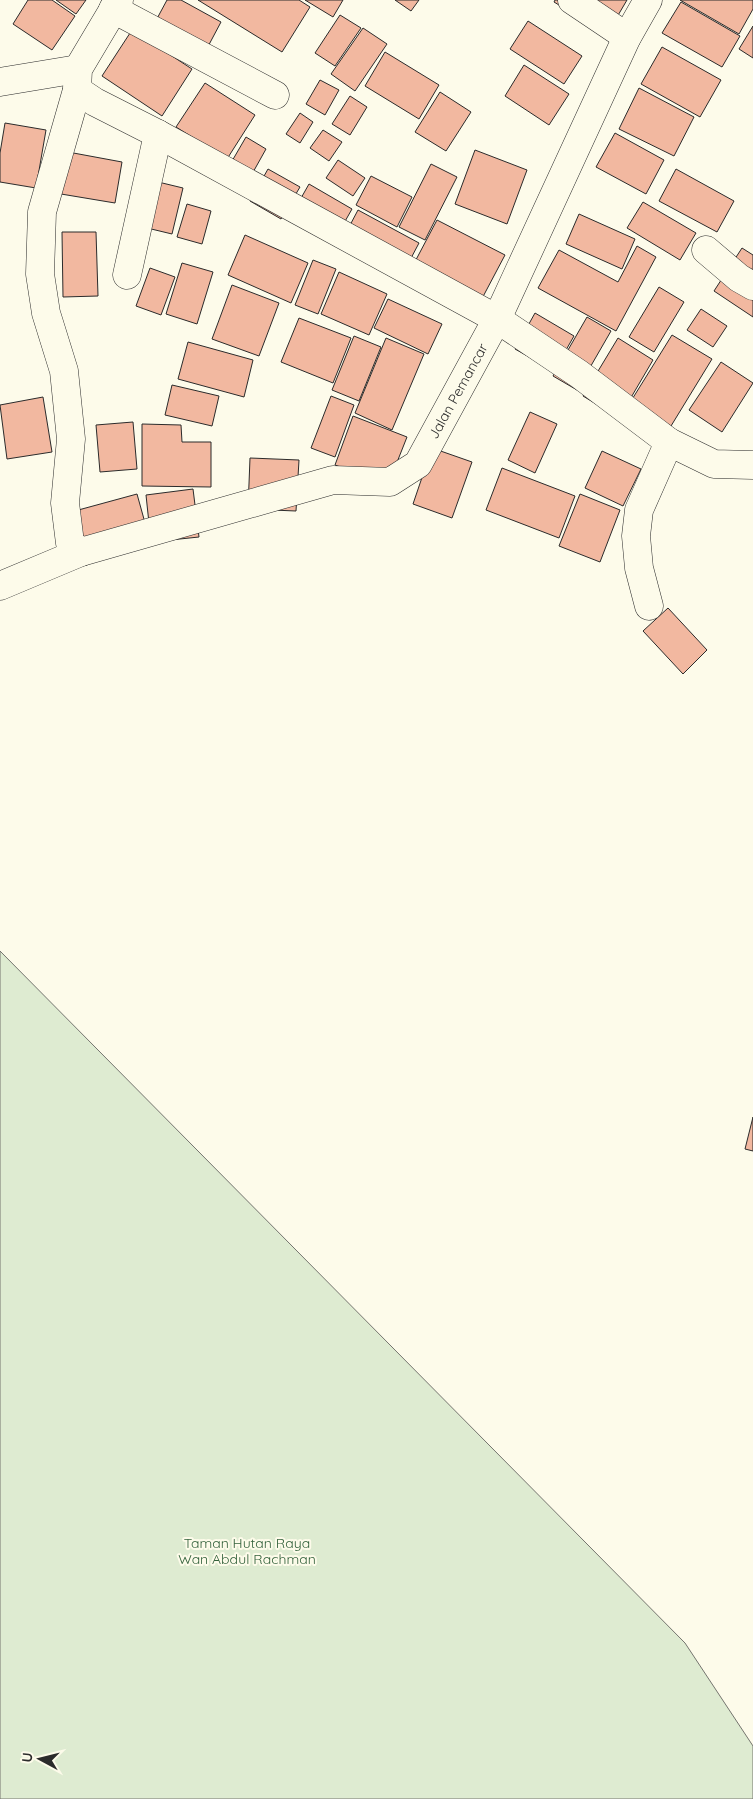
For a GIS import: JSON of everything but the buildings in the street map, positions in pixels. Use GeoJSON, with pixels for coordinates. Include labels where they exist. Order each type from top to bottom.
{"type":"FeatureCollection","features":[{"type":"Feature","properties":{"kind":"street"},"geometry":{"type":"LineString","coordinates":[[572,0],[627,37]]}},
{"type":"Feature","properties":{"kind":"street","name":"Jalan Pemancar"},"geometry":{"type":"LineString","coordinates":[[0,586],[81,552],[333,480],[390,482],[418,464],[497,319],[627,37],[648,0]]}},
{"type":"Feature","properties":{"kind":"street"},"geometry":{"type":"LineString","coordinates":[[81,552],[70,543],[65,503],[71,439],[64,371],[46,313],[40,274],[42,212],[77,80],[116,5],[275,95]]}},
{"type":"Feature","properties":{"kind":"street"},"geometry":{"type":"LineString","coordinates":[[0,82],[77,80]]}},
{"type":"Feature","properties":{"kind":"street"},"geometry":{"type":"LineString","coordinates":[[77,80],[94,102],[158,134],[497,319],[579,374],[669,442],[714,464],[753,465]]}},
{"type":"Feature","properties":{"kind":"street"},"geometry":{"type":"LineString","coordinates":[[127,276],[158,134]]}},
{"type":"Feature","properties":{"kind":"street"},"geometry":{"type":"LineString","coordinates":[[706,250],[739,278],[753,286]]}},
{"type":"Feature","properties":{"kind":"street"},"geometry":{"type":"LineString","coordinates":[[649,606],[639,568],[636,536],[639,510],[669,442]]}},
{"type":"Feature","properties":{"kind":"green space","name":"Taman Hutan Raya Wan Abdul Rachman"},"geometry":{"type":"Polygon","coordinates":[[[0,951],[685,1643],[753,1746],[753,1799],[0,1799],[0,951]]]}}]}
